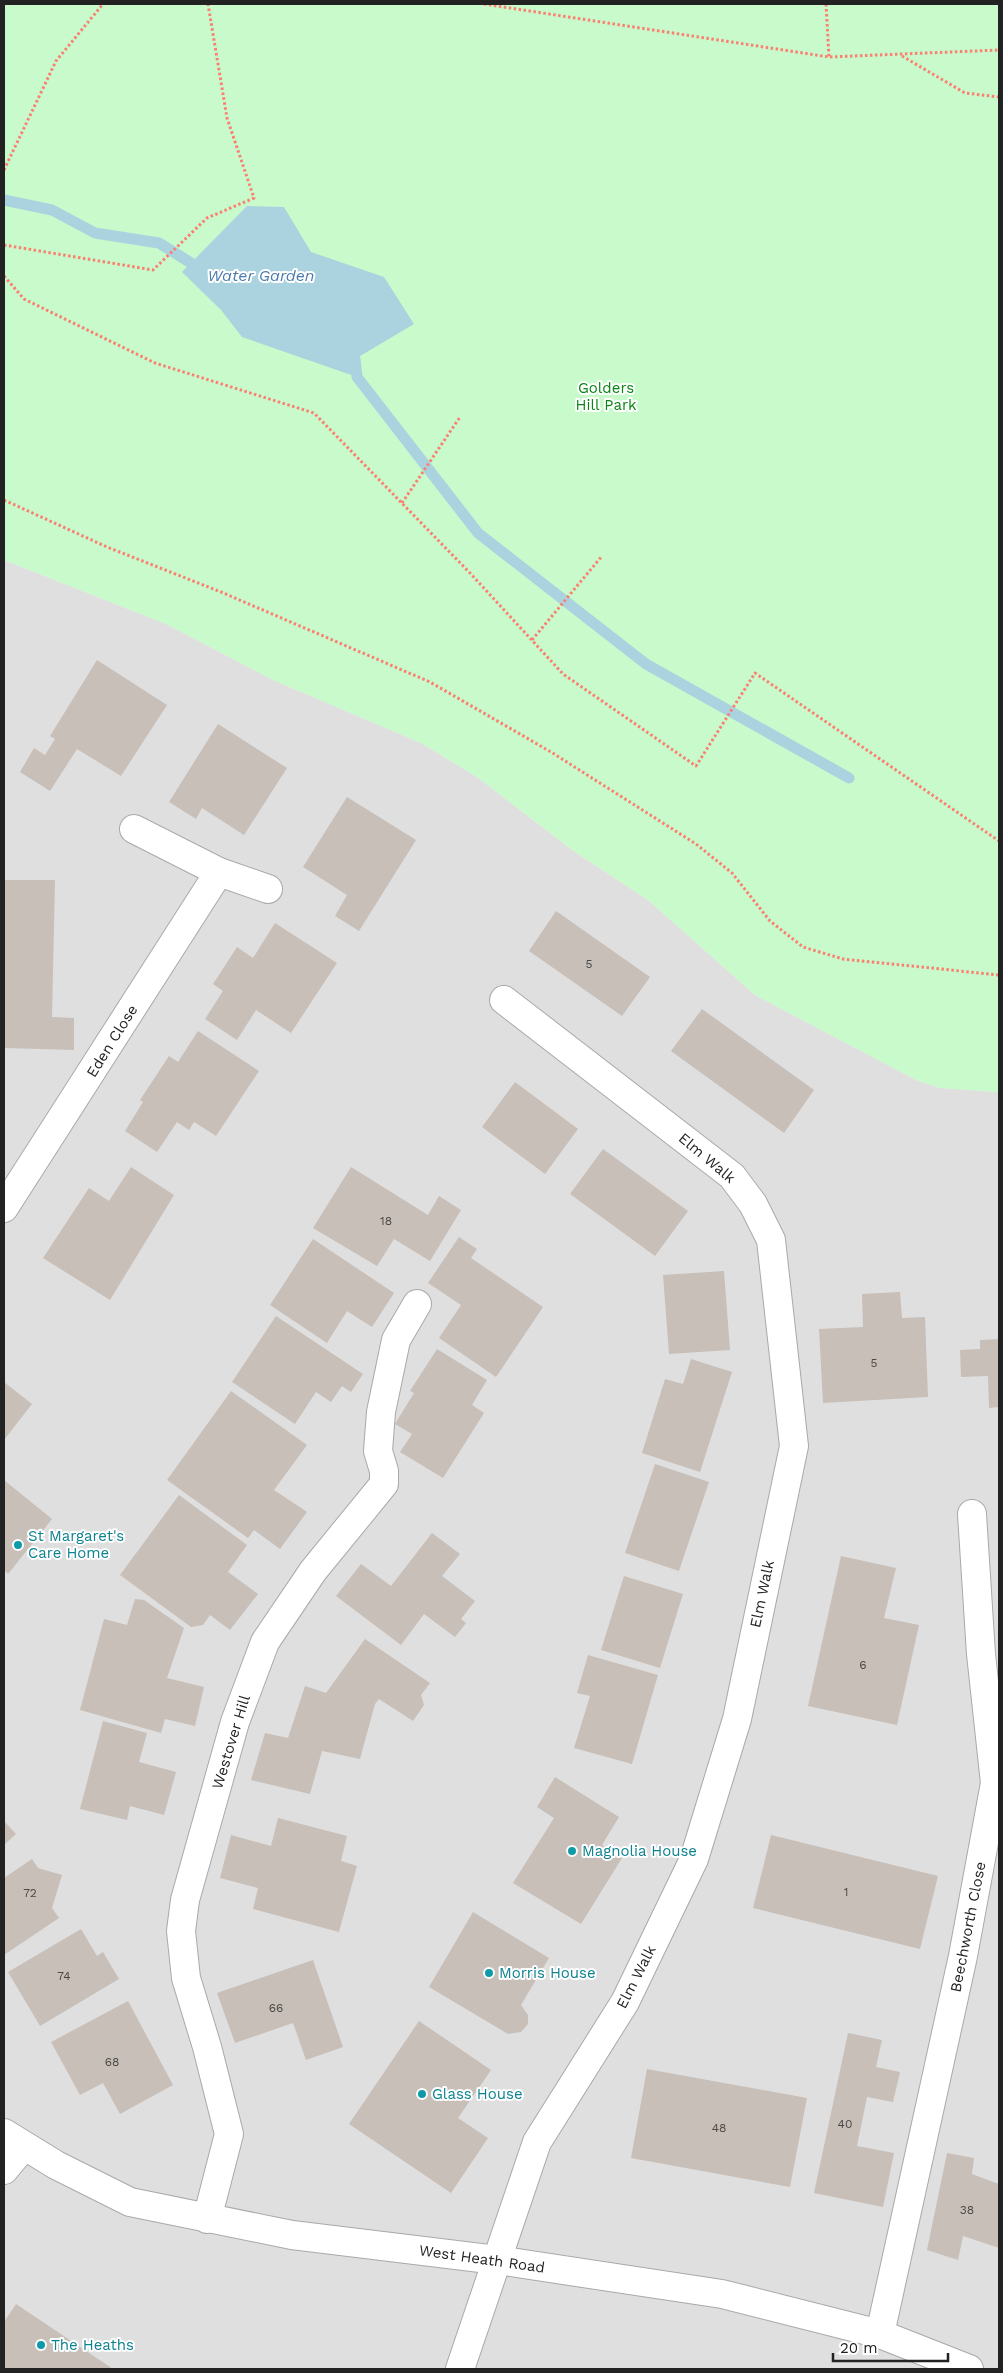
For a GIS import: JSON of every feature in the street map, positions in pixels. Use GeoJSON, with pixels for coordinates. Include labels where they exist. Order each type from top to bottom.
{"type":"FeatureCollection","features":[{"type":"Feature","properties":{"kind":"street"},"geometry":{"type":"LineString","coordinates":[[134,829],[219,872],[268,889]]}},
{"type":"Feature","properties":{"kind":"street","name":"Eden Close"},"geometry":{"type":"LineString","coordinates":[[4,1208],[8,1205],[219,872]]}},
{"type":"Feature","properties":{"kind":"street","name":"Elm Walk"},"geometry":{"type":"LineString","coordinates":[[460,2369],[537,2142],[625,2002],[694,1859],[737,1720],[794,1446],[771,1240],[754,1204],[732,1176],[504,1000]]}},
{"type":"Feature","properties":{"kind":"street","name":"Westover Hill"},"geometry":{"type":"LineString","coordinates":[[207,2219],[229,2134],[207,2047],[186,1978],[181,1931],[185,1900],[235,1722],[265,1642],[312,1571],[384,1484],[384,1471],[378,1451],[381,1412],[396,1340],[417,1304]]}},
{"type":"Feature","properties":{"kind":"street","name":"Beechworth Close"},"geometry":{"type":"LineString","coordinates":[[880,2334],[963,1956],[995,1783],[981,1654],[972,1514]]}},
{"type":"Feature","properties":{"kind":"street"},"geometry":{"type":"LineString","coordinates":[[4,2170],[14,2139]]}},
{"type":"Feature","properties":{"kind":"street","name":"West Heath Road"},"geometry":{"type":"LineString","coordinates":[[14,2139],[56,2165],[130,2202],[207,2219],[292,2234],[498,2260],[722,2294],[880,2334],[969,2369]]}},
{"type":"Feature","properties":{"kind":"path"},"geometry":{"type":"LineString","coordinates":[[4,170],[56,62],[103,4]]}},
{"type":"Feature","properties":{"kind":"path"},"geometry":{"type":"LineString","coordinates":[[4,245],[153,270],[207,218],[254,198],[226,118],[208,4]]}},
{"type":"Feature","properties":{"kind":"path"},"geometry":{"type":"LineString","coordinates":[[484,4],[829,57],[902,56],[999,50]]}},
{"type":"Feature","properties":{"kind":"path"},"geometry":{"type":"LineString","coordinates":[[826,4],[829,57]]}},
{"type":"Feature","properties":{"kind":"path"},"geometry":{"type":"LineString","coordinates":[[902,56],[965,92],[999,97]]}},
{"type":"Feature","properties":{"kind":"path"},"geometry":{"type":"LineString","coordinates":[[4,276],[24,299],[155,363],[314,413],[402,503],[563,674],[696,766],[755,673],[999,841]]}},
{"type":"Feature","properties":{"kind":"path"},"geometry":{"type":"LineString","coordinates":[[402,503],[460,417]]}},
{"type":"Feature","properties":{"kind":"path"},"geometry":{"type":"LineString","coordinates":[[4,500],[108,547],[221,592],[430,682],[551,752],[696,844],[732,873],[770,920],[803,947],[842,959],[999,976]]}},
{"type":"Feature","properties":{"kind":"path"},"geometry":{"type":"LineString","coordinates":[[532,640],[602,556]]}},
{"type":"Feature","properties":{"kind":"shaded area"},"geometry":{"type":"Polygon","coordinates":[[[4,560],[166,624],[273,680],[421,743],[477,777],[575,852],[648,900],[755,995],[916,1080],[940,1088],[999,1092],[999,2369],[4,2369],[4,560]]]}},
{"type":"Feature","properties":{"kind":"green space","name":"Golders Hill Park"},"geometry":{"type":"Polygon","coordinates":[[[4,4],[999,4],[999,1092],[940,1088],[916,1080],[755,995],[648,900],[575,852],[477,777],[421,743],[273,680],[166,624],[4,560],[4,4]]]}},
{"type":"Feature","properties":{"kind":"water","name":"Water Garden"},"geometry":{"type":"Polygon","coordinates":[[[247,206],[284,207],[311,252],[384,277],[414,324],[355,359],[357,377],[242,337],[221,310],[182,272],[247,206]]]}},
{"type":"Feature","properties":{"kind":"building"},"geometry":{"type":"Polygon","coordinates":[[[97,660],[167,705],[121,776],[77,749],[50,791],[20,772],[34,748],[45,755],[55,739],[50,736],[97,660]]]}},
{"type":"Feature","properties":{"kind":"building"},"geometry":{"type":"Polygon","coordinates":[[[218,724],[287,768],[244,835],[202,808],[196,819],[169,802],[218,724]]]}},
{"type":"Feature","properties":{"kind":"building"},"geometry":{"type":"Polygon","coordinates":[[[347,797],[416,840],[359,931],[335,916],[347,895],[303,867],[347,797]]]}},
{"type":"Feature","properties":{"kind":"building"},"geometry":{"type":"Polygon","coordinates":[[[4,880],[55,880],[52,1017],[74,1018],[74,1050],[4,1048],[4,880]]]}},
{"type":"Feature","properties":{"kind":"building"},"geometry":{"type":"Polygon","coordinates":[[[556,911],[650,977],[622,1016],[529,951],[556,911]]]}},
{"type":"Feature","properties":{"kind":"building"},"geometry":{"type":"Polygon","coordinates":[[[275,923],[337,963],[291,1033],[256,1010],[237,1040],[205,1019],[223,991],[213,984],[237,947],[253,958],[275,923]]]}},
{"type":"Feature","properties":{"kind":"building"},"geometry":{"type":"Polygon","coordinates":[[[702,1009],[814,1090],[784,1133],[671,1051],[702,1009]]]}},
{"type":"Feature","properties":{"kind":"building"},"geometry":{"type":"Polygon","coordinates":[[[198,1031],[259,1071],[216,1136],[194,1122],[189,1130],[177,1122],[157,1152],[125,1131],[143,1102],[140,1100],[169,1056],[178,1062],[198,1031]]]}},
{"type":"Feature","properties":{"kind":"building"},"geometry":{"type":"Polygon","coordinates":[[[515,1082],[578,1129],[545,1174],[482,1127],[515,1082]]]}},
{"type":"Feature","properties":{"kind":"building"},"geometry":{"type":"Polygon","coordinates":[[[603,1149],[688,1211],[655,1256],[570,1194],[603,1149]]]}},
{"type":"Feature","properties":{"kind":"building"},"geometry":{"type":"Polygon","coordinates":[[[131,1167],[174,1195],[110,1300],[43,1258],[89,1188],[109,1201],[131,1167]]]}},
{"type":"Feature","properties":{"kind":"building"},"geometry":{"type":"Polygon","coordinates":[[[351,1167],[428,1215],[439,1196],[461,1210],[430,1261],[394,1239],[377,1266],[313,1228],[351,1167]]]}},
{"type":"Feature","properties":{"kind":"building"},"geometry":{"type":"Polygon","coordinates":[[[459,1237],[477,1249],[471,1258],[543,1307],[496,1377],[439,1338],[461,1305],[428,1283],[459,1237]]]}},
{"type":"Feature","properties":{"kind":"building"},"geometry":{"type":"Polygon","coordinates":[[[313,1239],[394,1293],[372,1327],[347,1311],[327,1343],[270,1305],[313,1239]]]}},
{"type":"Feature","properties":{"kind":"building"},"geometry":{"type":"Polygon","coordinates":[[[724,1271],[730,1350],[669,1354],[663,1275],[724,1271]]]}},
{"type":"Feature","properties":{"kind":"building"},"geometry":{"type":"Polygon","coordinates":[[[900,1292],[902,1318],[925,1317],[928,1397],[823,1403],[819,1329],[863,1327],[862,1294],[900,1292]]]}},
{"type":"Feature","properties":{"kind":"building"},"geometry":{"type":"Polygon","coordinates":[[[276,1316],[363,1374],[351,1392],[342,1386],[331,1402],[316,1392],[295,1424],[232,1382],[276,1316]]]}},
{"type":"Feature","properties":{"kind":"building"},"geometry":{"type":"Polygon","coordinates":[[[999,1339],[999,1407],[989,1408],[988,1376],[961,1377],[960,1350],[980,1349],[980,1340],[999,1339]]]}},
{"type":"Feature","properties":{"kind":"building"},"geometry":{"type":"Polygon","coordinates":[[[437,1349],[487,1380],[472,1405],[484,1413],[443,1478],[400,1452],[412,1434],[395,1424],[414,1393],[410,1391],[437,1349]]]}},
{"type":"Feature","properties":{"kind":"building"},"geometry":{"type":"Polygon","coordinates":[[[691,1359],[732,1372],[700,1472],[642,1453],[665,1379],[683,1384],[691,1359]]]}},
{"type":"Feature","properties":{"kind":"building"},"geometry":{"type":"Polygon","coordinates":[[[4,1382],[32,1404],[4,1440],[4,1382]]]}},
{"type":"Feature","properties":{"kind":"building"},"geometry":{"type":"Polygon","coordinates":[[[231,1391],[307,1445],[274,1490],[307,1512],[280,1549],[254,1530],[248,1538],[167,1480],[231,1391]]]}},
{"type":"Feature","properties":{"kind":"building"},"geometry":{"type":"Polygon","coordinates":[[[655,1464],[709,1482],[679,1571],[625,1553],[655,1464]]]}},
{"type":"Feature","properties":{"kind":"building","name":"St Margaret's Care Home"},"geometry":{"type":"Polygon","coordinates":[[[4,1480],[52,1519],[8,1574],[4,1570],[4,1480]]]}},
{"type":"Feature","properties":{"kind":"building"},"geometry":{"type":"Polygon","coordinates":[[[179,1495],[247,1545],[228,1572],[258,1594],[230,1630],[210,1615],[203,1625],[191,1627],[120,1575],[179,1495]]]}},
{"type":"Feature","properties":{"kind":"building"},"geometry":{"type":"Polygon","coordinates":[[[432,1533],[460,1554],[442,1576],[475,1601],[461,1619],[466,1623],[455,1637],[424,1614],[401,1645],[336,1596],[361,1564],[391,1586],[432,1533]]]}},
{"type":"Feature","properties":{"kind":"building"},"geometry":{"type":"Polygon","coordinates":[[[841,1556],[896,1568],[884,1618],[919,1625],[897,1725],[808,1706],[841,1556]]]}},
{"type":"Feature","properties":{"kind":"building"},"geometry":{"type":"Polygon","coordinates":[[[624,1576],[683,1594],[660,1668],[601,1650],[624,1576]]]}},
{"type":"Feature","properties":{"kind":"building"},"geometry":{"type":"Polygon","coordinates":[[[135,1599],[144,1600],[184,1628],[167,1678],[204,1687],[195,1726],[165,1719],[161,1733],[80,1710],[104,1619],[127,1625],[135,1599]]]}},
{"type":"Feature","properties":{"kind":"building"},"geometry":{"type":"Polygon","coordinates":[[[365,1639],[430,1683],[421,1695],[424,1705],[413,1721],[379,1699],[375,1704],[360,1759],[322,1751],[310,1794],[251,1780],[265,1733],[288,1738],[305,1686],[326,1693],[365,1639]]]}},
{"type":"Feature","properties":{"kind":"building"},"geometry":{"type":"Polygon","coordinates":[[[588,1655],[658,1675],[632,1764],[574,1748],[590,1696],[577,1693],[588,1655]]]}},
{"type":"Feature","properties":{"kind":"building"},"geometry":{"type":"Polygon","coordinates":[[[103,1721],[147,1733],[139,1762],[176,1772],[164,1815],[130,1806],[127,1820],[80,1809],[103,1721]]]}},
{"type":"Feature","properties":{"kind":"building","name":"Magnolia House"},"geometry":{"type":"Polygon","coordinates":[[[555,1777],[619,1817],[602,1845],[622,1858],[581,1924],[513,1883],[554,1818],[537,1807],[555,1777]]]}},
{"type":"Feature","properties":{"kind":"building"},"geometry":{"type":"Polygon","coordinates":[[[278,1818],[347,1836],[341,1861],[357,1866],[339,1932],[253,1909],[258,1888],[220,1878],[231,1835],[271,1846],[278,1818]]]}},
{"type":"Feature","properties":{"kind":"building"},"geometry":{"type":"Polygon","coordinates":[[[4,1821],[16,1834],[4,1845],[4,1821]]]}},
{"type":"Feature","properties":{"kind":"building"},"geometry":{"type":"Polygon","coordinates":[[[771,1835],[938,1876],[920,1949],[753,1908],[771,1835]]]}},
{"type":"Feature","properties":{"kind":"building"},"geometry":{"type":"Polygon","coordinates":[[[32,1859],[38,1868],[62,1875],[52,1908],[59,1918],[4,1955],[4,1878],[32,1859]]]}},
{"type":"Feature","properties":{"kind":"building","name":"Morris House"},"geometry":{"type":"Polygon","coordinates":[[[473,1912],[549,1958],[521,2005],[528,2015],[528,2024],[521,2032],[508,2034],[429,1987],[473,1912]]]}},
{"type":"Feature","properties":{"kind":"building"},"geometry":{"type":"Polygon","coordinates":[[[81,1929],[97,1956],[103,1952],[119,1979],[40,2026],[8,1972],[81,1929]]]}},
{"type":"Feature","properties":{"kind":"building"},"geometry":{"type":"Polygon","coordinates":[[[313,1960],[343,2047],[306,2060],[293,2023],[235,2043],[217,1993],[313,1960]]]}},
{"type":"Feature","properties":{"kind":"building"},"geometry":{"type":"Polygon","coordinates":[[[128,2001],[173,2085],[120,2114],[103,2083],[80,2095],[51,2042],[128,2001]]]}},
{"type":"Feature","properties":{"kind":"building","name":"Glass House"},"geometry":{"type":"Polygon","coordinates":[[[419,2021],[491,2070],[458,2118],[488,2138],[451,2193],[349,2124],[419,2021]]]}},
{"type":"Feature","properties":{"kind":"building"},"geometry":{"type":"Polygon","coordinates":[[[848,2033],[882,2040],[876,2067],[900,2072],[893,2102],[867,2097],[857,2146],[894,2153],[883,2207],[814,2193],[848,2033]]]}},
{"type":"Feature","properties":{"kind":"building"},"geometry":{"type":"Polygon","coordinates":[[[647,2069],[807,2098],[790,2187],[631,2158],[647,2069]]]}},
{"type":"Feature","properties":{"kind":"building"},"geometry":{"type":"Polygon","coordinates":[[[947,2153],[974,2158],[972,2174],[999,2184],[999,2248],[963,2236],[958,2260],[927,2250],[947,2153]]]}},
{"type":"Feature","properties":{"kind":"building","name":"The Heaths"},"geometry":{"type":"Polygon","coordinates":[[[16,2304],[113,2369],[4,2369],[4,2322],[16,2304]]]}},
{"type":"Feature","properties":{"kind":"waterway"},"geometry":{"type":"LineString","coordinates":[[4,200],[52,210],[95,233],[159,243],[191,263]]}},
{"type":"Feature","properties":{"kind":"waterway"},"geometry":{"type":"LineString","coordinates":[[355,359],[357,377],[478,533],[646,664],[849,778]]}},
{"type":"Feature","properties":{"kind":"place","name":"St Margaret's Care Home"},"geometry":{"type":"Point","coordinates":[18,1545]}},
{"type":"Feature","properties":{"kind":"place","name":"Magnolia House"},"geometry":{"type":"Point","coordinates":[572,1851]}},
{"type":"Feature","properties":{"kind":"place","name":"Morris House"},"geometry":{"type":"Point","coordinates":[489,1973]}},
{"type":"Feature","properties":{"kind":"place","name":"Glass House"},"geometry":{"type":"Point","coordinates":[422,2094]}},
{"type":"Feature","properties":{"kind":"place","name":"The Heaths"},"geometry":{"type":"Point","coordinates":[41,2345]}}]}
